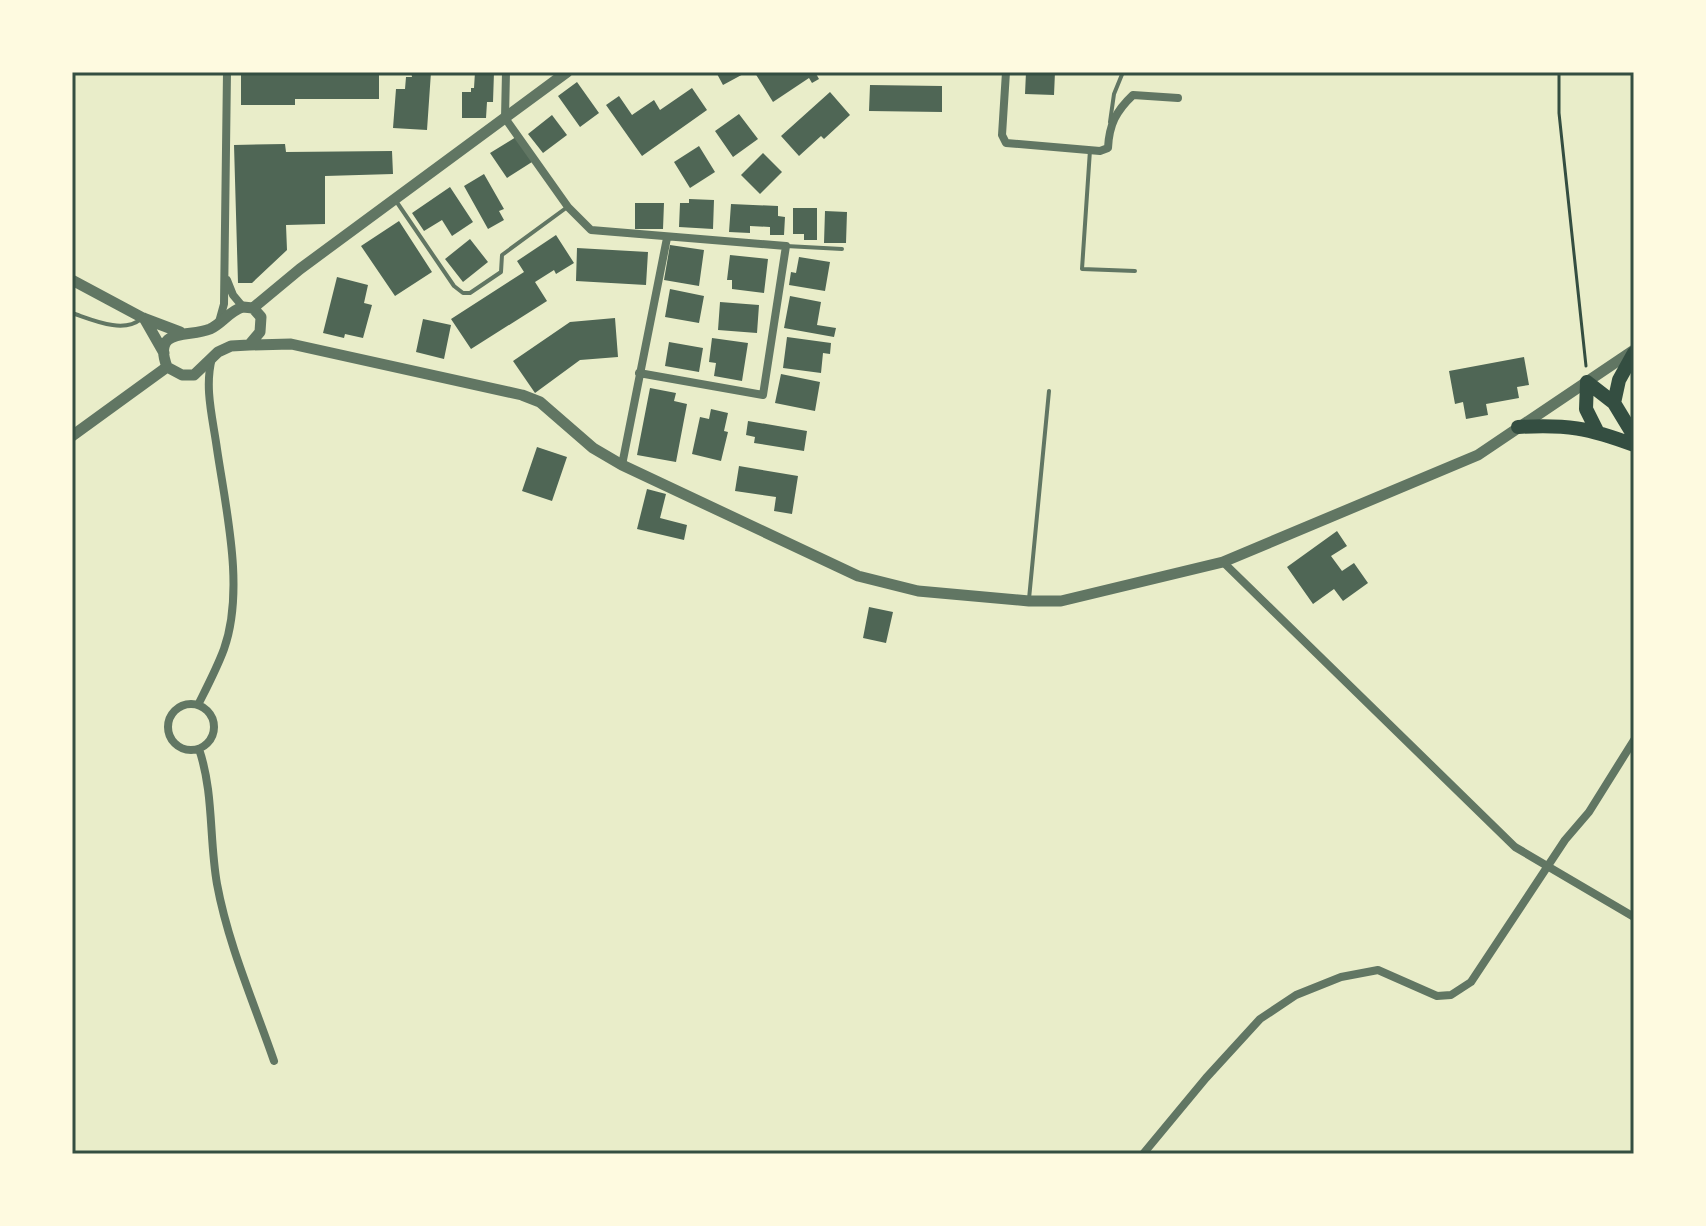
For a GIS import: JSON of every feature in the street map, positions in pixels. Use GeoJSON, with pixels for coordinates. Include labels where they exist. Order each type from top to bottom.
{"type":"FeatureCollection","features":[{"type":"Feature","properties":{"kind":"highway"},"geometry":{"type":"LineString","coordinates":[[1614,403],[1619,380],[1634,351]]}},
{"type":"Feature","properties":{"kind":"highway"},"geometry":{"type":"LineString","coordinates":[[1587,382],[1614,403],[1634,436]]}},
{"type":"Feature","properties":{"kind":"highway"},"geometry":{"type":"LineString","coordinates":[[1587,382],[1586,409],[1597,431]]}},
{"type":"Feature","properties":{"kind":"highway"},"geometry":{"type":"LineString","coordinates":[[1518,427],[1561,425],[1597,431],[1634,445]]}},
{"type":"Feature","properties":{"kind":"street"},"geometry":{"type":"LineString","coordinates":[[219,324],[224,304],[227,72]]}},
{"type":"Feature","properties":{"kind":"street"},"geometry":{"type":"LineString","coordinates":[[506,72],[505,118],[568,207],[591,230],[786,246],[763,395],[639,373]]}},
{"type":"Feature","properties":{"kind":"street"},"geometry":{"type":"LineString","coordinates":[[72,280],[143,318],[180,332],[203,331],[219,324],[233,309],[248,308],[567,72]]}},
{"type":"Feature","properties":{"kind":"street"},"geometry":{"type":"LineString","coordinates":[[1006,72],[1002,135],[1006,143],[1100,151],[1108,148],[1109,128],[1121,106],[1133,95],[1178,98]]}},
{"type":"Feature","properties":{"kind":"street"},"geometry":{"type":"LineString","coordinates":[[622,465],[667,238]]}},
{"type":"Feature","properties":{"kind":"street"},"geometry":{"type":"LineString","coordinates":[[225,267],[229,287],[261,317],[260,332],[249,345]]}},
{"type":"Feature","properties":{"kind":"street"},"geometry":{"type":"LineString","coordinates":[[143,318],[164,353],[167,367],[182,375],[194,375],[213,357],[231,346],[291,344],[522,395],[540,402],[593,448],[622,465],[858,576],[918,591],[1029,601],[1061,601],[1223,562],[1478,455],[1634,351]]}},
{"type":"Feature","properties":{"kind":"street"},"geometry":{"type":"LineString","coordinates":[[262,324],[291,344]]}},
{"type":"Feature","properties":{"kind":"street"},"geometry":{"type":"LineString","coordinates":[[164,353],[169,340],[180,332]]}},
{"type":"Feature","properties":{"kind":"street"},"geometry":{"type":"LineString","coordinates":[[198,705],[225,648],[231,615],[229,536],[209,378],[213,357]]}},
{"type":"Feature","properties":{"kind":"street"},"geometry":{"type":"LineString","coordinates":[[72,436],[167,367]]}},
{"type":"Feature","properties":{"kind":"street"},"geometry":{"type":"LineString","coordinates":[[194,375],[211,402]]}},
{"type":"Feature","properties":{"kind":"street"},"geometry":{"type":"LineString","coordinates":[[1223,562],[1515,847],[1634,917]]}},
{"type":"Feature","properties":{"kind":"street"},"geometry":{"type":"LineString","coordinates":[[198,705],[210,713],[214,727],[210,740],[199,749],[178,747],[168,730],[170,717],[179,707],[198,705]]}},
{"type":"Feature","properties":{"kind":"street"},"geometry":{"type":"LineString","coordinates":[[1143,1154],[1260,1019],[1296,995],[1341,977],[1378,970],[1437,996],[1451,995],[1471,982],[1548,866],[1589,812],[1634,740]]}},
{"type":"Feature","properties":{"kind":"street"},"geometry":{"type":"LineString","coordinates":[[199,749],[209,785],[217,887],[274,1061]]}},
{"type":"Feature","properties":{"kind":"lane"},"geometry":{"type":"LineString","coordinates":[[1109,128],[1114,94],[1123,72]]}},
{"type":"Feature","properties":{"kind":"lane"},"geometry":{"type":"LineString","coordinates":[[1090,150],[1082,269],[1135,271]]}},
{"type":"Feature","properties":{"kind":"lane"},"geometry":{"type":"LineString","coordinates":[[395,200],[454,286],[463,293],[470,293],[501,272],[502,255],[568,207]]}},
{"type":"Feature","properties":{"kind":"lane"},"geometry":{"type":"LineString","coordinates":[[786,246],[842,249]]}},
{"type":"Feature","properties":{"kind":"lane"},"geometry":{"type":"LineString","coordinates":[[72,313],[122,326],[134,325],[143,318]]}},
{"type":"Feature","properties":{"kind":"lane"},"geometry":{"type":"LineString","coordinates":[[1029,601],[1049,391]]}},
{"type":"Feature","properties":{"kind":"path"},"geometry":{"type":"LineString","coordinates":[[1559,72],[1559,113],[1587,382]]}},
{"type":"Feature","properties":{"kind":"building"},"geometry":{"type":"Polygon","coordinates":[[[379,72],[379,99],[295,99],[295,105],[241,105],[241,73],[379,72]]]}},
{"type":"Feature","properties":{"kind":"building"},"geometry":{"type":"Polygon","coordinates":[[[411,72],[431,72],[427,130],[393,128],[396,89],[405,89],[406,77],[412,77],[411,72]]]}},
{"type":"Feature","properties":{"kind":"building"},"geometry":{"type":"Polygon","coordinates":[[[475,72],[494,72],[493,102],[487,102],[486,118],[462,118],[462,92],[471,92],[474,88],[475,72]]]}},
{"type":"Feature","properties":{"kind":"building"},"geometry":{"type":"Polygon","coordinates":[[[716,72],[747,72],[723,85],[716,72]]]}},
{"type":"Feature","properties":{"kind":"building"},"geometry":{"type":"Polygon","coordinates":[[[757,72],[815,72],[819,79],[812,83],[809,78],[773,102],[757,72]]]}},
{"type":"Feature","properties":{"kind":"building"},"geometry":{"type":"Polygon","coordinates":[[[1026,72],[1055,72],[1054,95],[1025,94],[1026,72]]]}},
{"type":"Feature","properties":{"kind":"building"},"geometry":{"type":"Polygon","coordinates":[[[577,82],[599,113],[580,127],[558,96],[577,82]]]}},
{"type":"Feature","properties":{"kind":"building"},"geometry":{"type":"Polygon","coordinates":[[[870,85],[942,86],[942,112],[869,111],[870,85]]]}},
{"type":"Feature","properties":{"kind":"building"},"geometry":{"type":"Polygon","coordinates":[[[692,88],[707,110],[642,156],[606,105],[619,96],[632,115],[654,100],[660,110],[692,88]]]}},
{"type":"Feature","properties":{"kind":"building"},"geometry":{"type":"Polygon","coordinates":[[[830,92],[850,115],[824,139],[821,136],[799,156],[781,136],[830,92]]]}},
{"type":"Feature","properties":{"kind":"building"},"geometry":{"type":"Polygon","coordinates":[[[739,114],[758,139],[733,157],[715,131],[739,114]]]}},
{"type":"Feature","properties":{"kind":"building"},"geometry":{"type":"Polygon","coordinates":[[[552,115],[567,135],[543,153],[528,134],[552,115]]]}},
{"type":"Feature","properties":{"kind":"building"},"geometry":{"type":"Polygon","coordinates":[[[516,137],[532,162],[507,178],[490,153],[516,137]]]}},
{"type":"Feature","properties":{"kind":"building"},"geometry":{"type":"Polygon","coordinates":[[[285,144],[286,152],[392,151],[393,174],[325,176],[325,224],[286,225],[287,250],[252,283],[238,283],[234,145],[285,144]]]}},
{"type":"Feature","properties":{"kind":"building"},"geometry":{"type":"Polygon","coordinates":[[[699,146],[715,172],[690,188],[674,162],[699,146]]]}},
{"type":"Feature","properties":{"kind":"building"},"geometry":{"type":"Polygon","coordinates":[[[763,153],[782,172],[760,194],[741,175],[763,153]]]}},
{"type":"Feature","properties":{"kind":"building"},"geometry":{"type":"Polygon","coordinates":[[[484,174],[504,209],[499,211],[504,220],[488,229],[464,186],[484,174]]]}},
{"type":"Feature","properties":{"kind":"building"},"geometry":{"type":"Polygon","coordinates":[[[450,187],[473,222],[452,236],[442,220],[424,231],[412,213],[450,187]]]}},
{"type":"Feature","properties":{"kind":"building"},"geometry":{"type":"Polygon","coordinates":[[[689,199],[714,200],[713,229],[679,227],[680,203],[689,203],[689,199]]]}},
{"type":"Feature","properties":{"kind":"building"},"geometry":{"type":"Polygon","coordinates":[[[635,203],[664,203],[663,229],[635,229],[635,203]]]}},
{"type":"Feature","properties":{"kind":"building"},"geometry":{"type":"Polygon","coordinates":[[[731,204],[778,206],[778,216],[785,217],[784,235],[770,235],[770,227],[750,226],[750,233],[729,232],[731,204]]]}},
{"type":"Feature","properties":{"kind":"building"},"geometry":{"type":"Polygon","coordinates":[[[793,208],[817,208],[817,240],[804,240],[804,234],[793,234],[793,208]]]}},
{"type":"Feature","properties":{"kind":"building"},"geometry":{"type":"Polygon","coordinates":[[[825,211],[847,212],[846,243],[824,243],[825,211]]]}},
{"type":"Feature","properties":{"kind":"building"},"geometry":{"type":"Polygon","coordinates":[[[399,221],[432,272],[395,296],[361,246],[399,221]]]}},
{"type":"Feature","properties":{"kind":"building"},"geometry":{"type":"Polygon","coordinates":[[[556,235],[574,263],[556,274],[554,270],[535,282],[547,301],[471,349],[451,319],[524,272],[517,261],[556,235]]]}},
{"type":"Feature","properties":{"kind":"building"},"geometry":{"type":"Polygon","coordinates":[[[470,239],[488,262],[463,282],[445,259],[470,239]]]}},
{"type":"Feature","properties":{"kind":"building"},"geometry":{"type":"Polygon","coordinates":[[[670,245],[704,250],[699,286],[664,280],[670,245]]]}},
{"type":"Feature","properties":{"kind":"building"},"geometry":{"type":"Polygon","coordinates":[[[577,248],[648,252],[646,285],[576,281],[577,248]]]}},
{"type":"Feature","properties":{"kind":"building"},"geometry":{"type":"Polygon","coordinates":[[[730,255],[768,259],[764,293],[732,289],[732,280],[727,280],[730,255]]]}},
{"type":"Feature","properties":{"kind":"building"},"geometry":{"type":"Polygon","coordinates":[[[799,257],[830,262],[825,291],[789,285],[791,272],[796,273],[799,257]]]}},
{"type":"Feature","properties":{"kind":"building"},"geometry":{"type":"Polygon","coordinates":[[[337,277],[368,285],[364,303],[372,305],[363,338],[323,333],[337,277]]]}},
{"type":"Feature","properties":{"kind":"building"},"geometry":{"type":"Polygon","coordinates":[[[670,289],[704,296],[699,323],[665,317],[670,289]]]}},
{"type":"Feature","properties":{"kind":"building"},"geometry":{"type":"Polygon","coordinates":[[[790,296],[821,302],[817,325],[836,328],[834,337],[784,328],[790,296]]]}},
{"type":"Feature","properties":{"kind":"building"},"geometry":{"type":"Polygon","coordinates":[[[720,302],[759,305],[757,333],[718,330],[720,302]]]}},
{"type":"Feature","properties":{"kind":"building"},"geometry":{"type":"Polygon","coordinates":[[[615,318],[618,357],[580,360],[535,393],[513,361],[570,322],[615,318]]]}},
{"type":"Feature","properties":{"kind":"building"},"geometry":{"type":"Polygon","coordinates":[[[423,319],[451,325],[444,359],[416,352],[423,319]]]}},
{"type":"Feature","properties":{"kind":"building"},"geometry":{"type":"Polygon","coordinates":[[[787,337],[831,343],[830,354],[823,353],[821,373],[783,368],[787,337]]]}},
{"type":"Feature","properties":{"kind":"building"},"geometry":{"type":"Polygon","coordinates":[[[712,338],[748,343],[742,381],[714,376],[716,363],[709,362],[712,338]]]}},
{"type":"Feature","properties":{"kind":"building"},"geometry":{"type":"Polygon","coordinates":[[[669,342],[703,348],[699,372],[665,366],[669,342]]]}},
{"type":"Feature","properties":{"kind":"building"},"geometry":{"type":"Polygon","coordinates":[[[1524,357],[1529,385],[1517,387],[1519,398],[1486,404],[1488,415],[1466,419],[1463,402],[1455,404],[1449,371],[1524,357]]]}},
{"type":"Feature","properties":{"kind":"building"},"geometry":{"type":"Polygon","coordinates":[[[781,374],[820,382],[815,411],[775,403],[781,374]]]}},
{"type":"Feature","properties":{"kind":"building"},"geometry":{"type":"Polygon","coordinates":[[[650,388],[676,393],[674,401],[687,404],[676,462],[637,455],[650,388]]]}},
{"type":"Feature","properties":{"kind":"building"},"geometry":{"type":"Polygon","coordinates":[[[711,409],[728,413],[724,431],[728,432],[721,461],[692,454],[700,417],[709,419],[711,409]]]}},
{"type":"Feature","properties":{"kind":"building"},"geometry":{"type":"Polygon","coordinates":[[[748,421],[807,431],[804,451],[754,443],[755,437],[746,435],[748,421]]]}},
{"type":"Feature","properties":{"kind":"building"},"geometry":{"type":"Polygon","coordinates":[[[537,447],[567,457],[552,501],[522,491],[537,447]]]}},
{"type":"Feature","properties":{"kind":"building"},"geometry":{"type":"Polygon","coordinates":[[[739,466],[798,476],[792,514],[774,511],[776,497],[735,491],[739,466]]]}},
{"type":"Feature","properties":{"kind":"building"},"geometry":{"type":"Polygon","coordinates":[[[647,489],[666,494],[660,518],[687,525],[684,540],[637,529],[647,489]]]}},
{"type":"Feature","properties":{"kind":"building"},"geometry":{"type":"Polygon","coordinates":[[[1337,531],[1347,546],[1331,556],[1342,571],[1354,563],[1368,583],[1343,601],[1334,589],[1313,604],[1287,567],[1337,531]]]}},
{"type":"Feature","properties":{"kind":"building"},"geometry":{"type":"Polygon","coordinates":[[[869,607],[893,612],[886,643],[863,638],[869,607]]]}}]}
